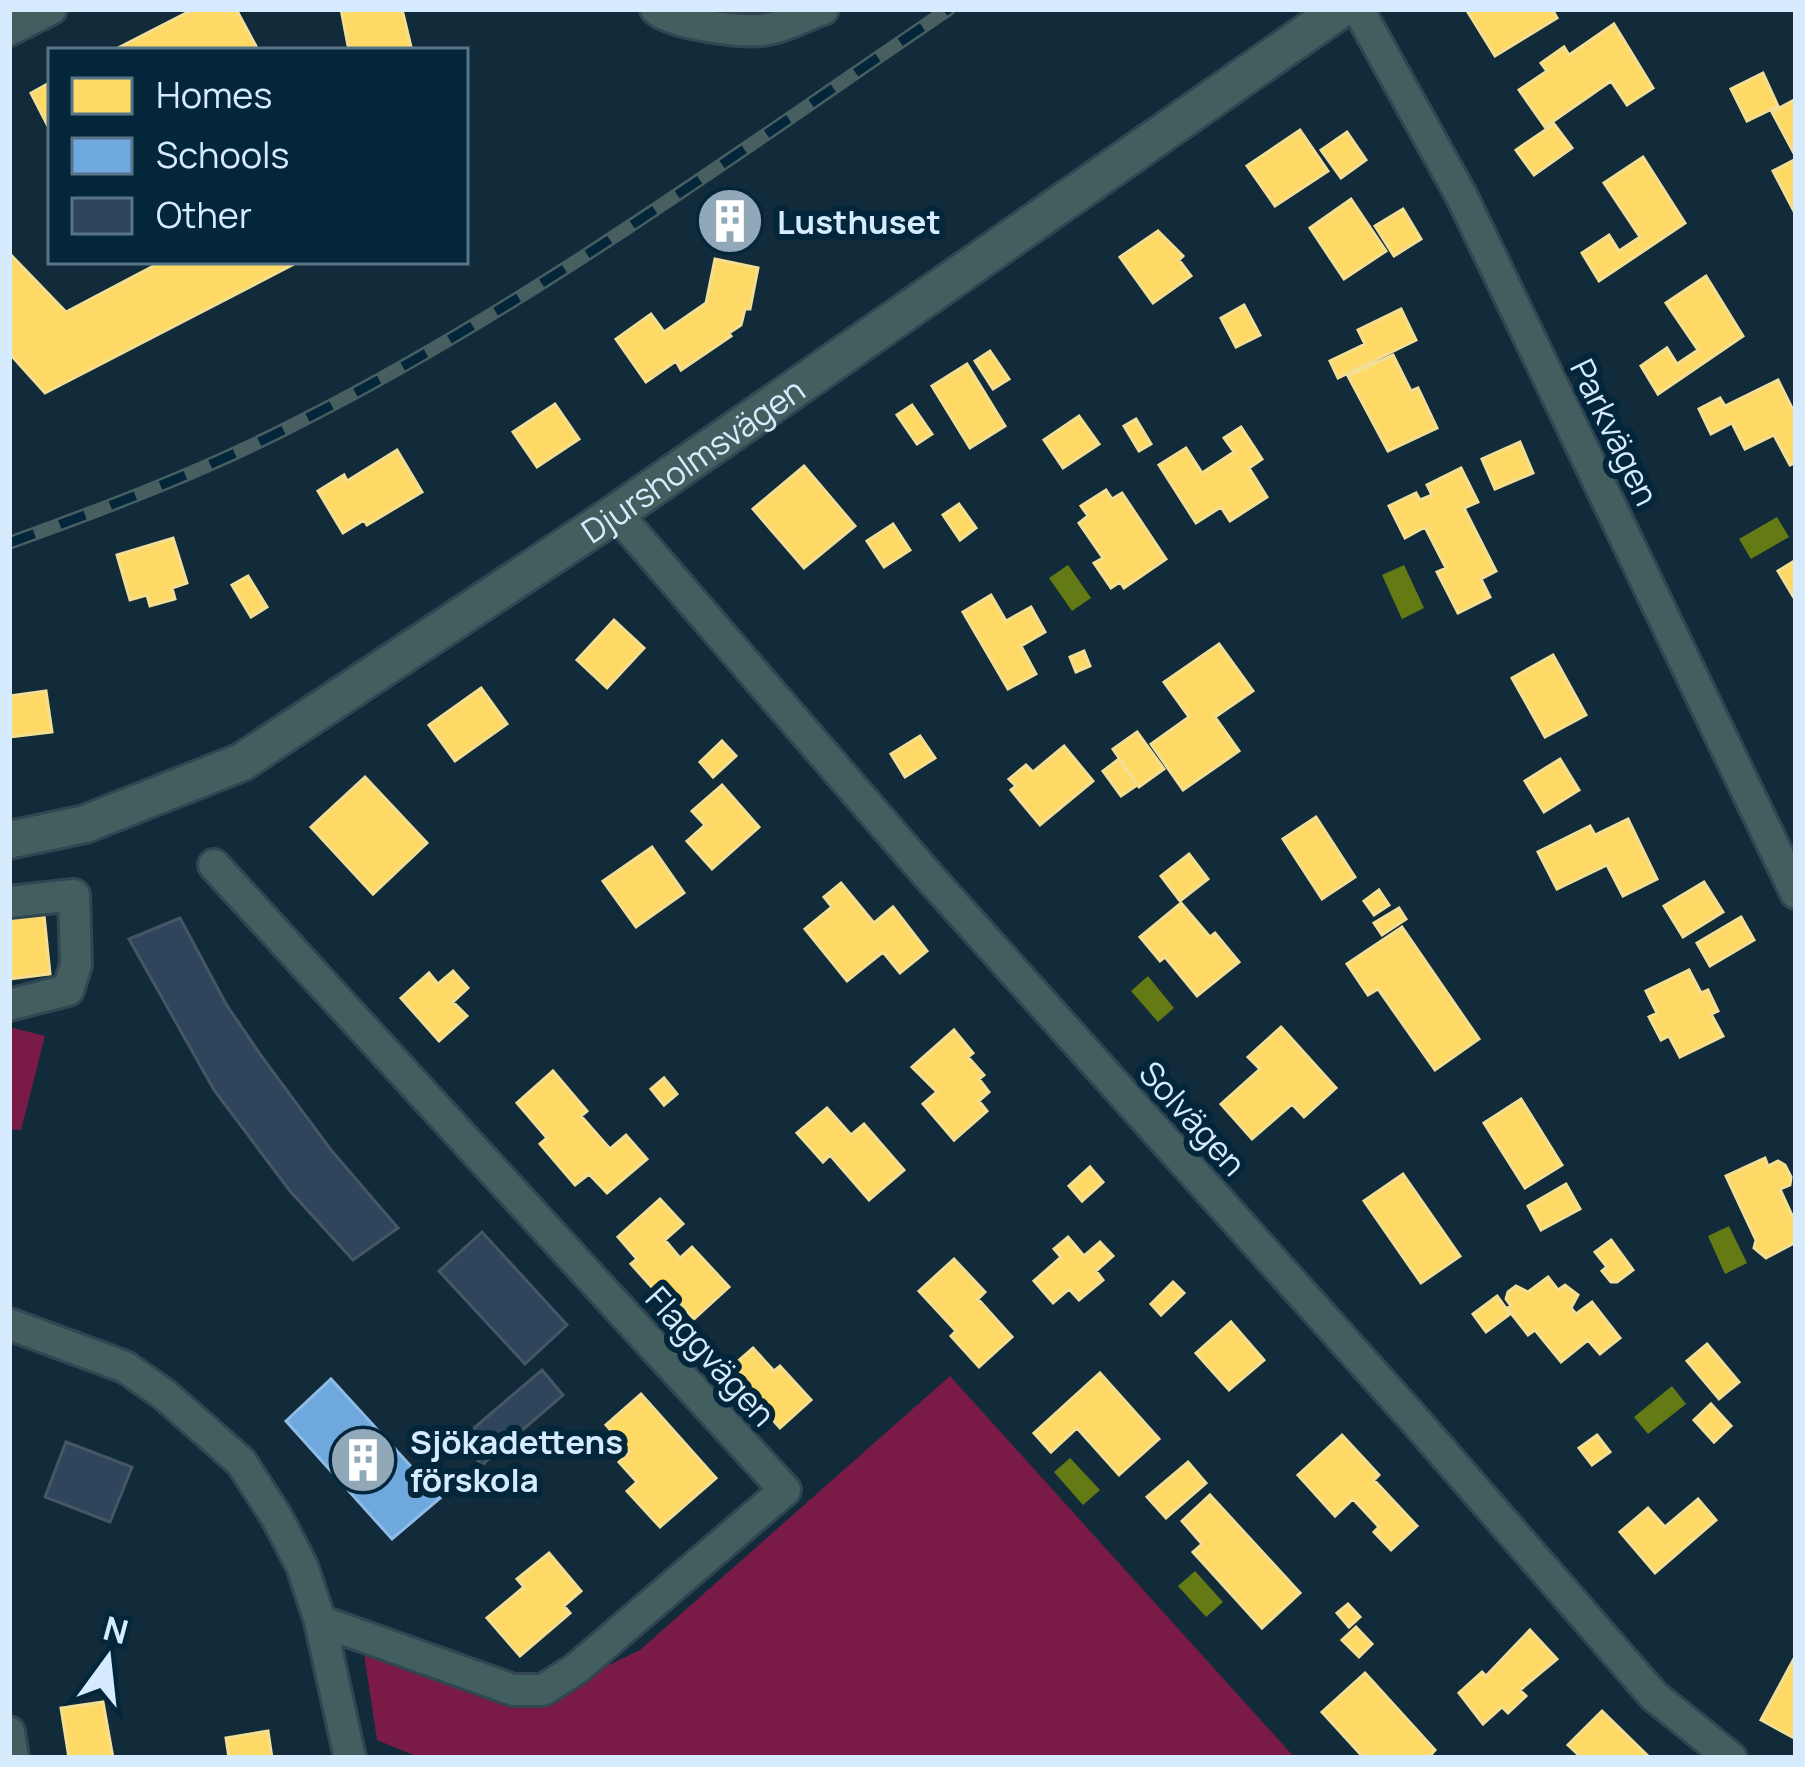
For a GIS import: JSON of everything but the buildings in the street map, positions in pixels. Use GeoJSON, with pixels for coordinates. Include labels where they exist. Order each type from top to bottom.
{"type":"FeatureCollection","features":[{"type":"Feature","properties":{"kind":"street"},"geometry":{"type":"LineString","coordinates":[[9,30],[51,9]]}},
{"type":"Feature","properties":{"kind":"street"},"geometry":{"type":"LineString","coordinates":[[656,9],[664,16],[712,26],[766,30],[823,9]]}},
{"type":"Feature","properties":{"kind":"street","name":"Djursholmsvägen"},"geometry":{"type":"LineString","coordinates":[[9,840],[86,824],[242,762],[616,513],[1342,9]]}},
{"type":"Feature","properties":{"kind":"street","name":"Parkvägen"},"geometry":{"type":"LineString","coordinates":[[1358,9],[1462,195],[1796,893]]}},
{"type":"Feature","properties":{"kind":"street","name":"Solvägen"},"geometry":{"type":"LineString","coordinates":[[616,513],[925,872],[1413,1418],[1654,1696],[1731,1758]]}},
{"type":"Feature","properties":{"kind":"street","name":"Flaggvägen"},"geometry":{"type":"LineString","coordinates":[[214,866],[785,1490],[592,1656],[543,1690],[513,1690],[320,1621]]}},
{"type":"Feature","properties":{"kind":"street"},"geometry":{"type":"LineString","coordinates":[[9,902],[74,895],[76,965],[68,990],[9,1005]]}},
{"type":"Feature","properties":{"kind":"street"},"geometry":{"type":"LineString","coordinates":[[9,1324],[125,1367],[165,1395],[241,1462],[302,1566],[320,1621],[350,1758]]}},
{"type":"Feature","properties":{"kind":"street"},"geometry":{"type":"LineString","coordinates":[[9,1732],[14,1758]]}},
{"type":"Feature","properties":{"kind":"shaded area"},"geometry":{"type":"Polygon","coordinates":[[[1777,517],[1789,537],[1751,559],[1739,539],[1777,517]]]}},
{"type":"Feature","properties":{"kind":"shaded area"},"geometry":{"type":"Polygon","coordinates":[[[1068,565],[1091,598],[1072,611],[1049,578],[1068,565]]]}},
{"type":"Feature","properties":{"kind":"shaded area"},"geometry":{"type":"Polygon","coordinates":[[[1404,565],[1424,608],[1402,619],[1382,575],[1404,565]]]}},
{"type":"Feature","properties":{"kind":"shaded area"},"geometry":{"type":"Polygon","coordinates":[[[1148,976],[1174,1008],[1158,1022],[1131,991],[1148,976]]]}},
{"type":"Feature","properties":{"kind":"shaded area"},"geometry":{"type":"Polygon","coordinates":[[[9,1027],[45,1036],[21,1130],[9,1129],[9,1027]]]}},
{"type":"Feature","properties":{"kind":"shaded area"},"geometry":{"type":"Polygon","coordinates":[[[1729,1226],[1747,1263],[1725,1274],[1708,1236],[1729,1226]]]}},
{"type":"Feature","properties":{"kind":"shaded area"},"geometry":{"type":"Polygon","coordinates":[[[950,1376],[1295,1758],[421,1758],[377,1740],[363,1647],[532,1702],[640,1650],[950,1376]]]}},
{"type":"Feature","properties":{"kind":"shaded area"},"geometry":{"type":"Polygon","coordinates":[[[1672,1386],[1686,1404],[1648,1434],[1634,1417],[1672,1386]]]}},
{"type":"Feature","properties":{"kind":"shaded area"},"geometry":{"type":"Polygon","coordinates":[[[1070,1458],[1100,1490],[1083,1505],[1054,1472],[1070,1458]]]}},
{"type":"Feature","properties":{"kind":"shaded area"},"geometry":{"type":"Polygon","coordinates":[[[1195,1571],[1223,1602],[1206,1617],[1178,1586],[1195,1571]]]}},
{"type":"Feature","properties":{"kind":"railway"},"geometry":{"type":"LineString","coordinates":[[9,543],[231,455],[388,375],[632,225],[949,9]]}},
{"type":"Feature","properties":{"kind":"place","name":"Lusthuset"},"geometry":{"type":"Point","coordinates":[730,221]}},
{"type":"Feature","properties":{"kind":"place","name":"Sjökadettens förskola"},"geometry":{"type":"Point","coordinates":[363,1460]}}]}
